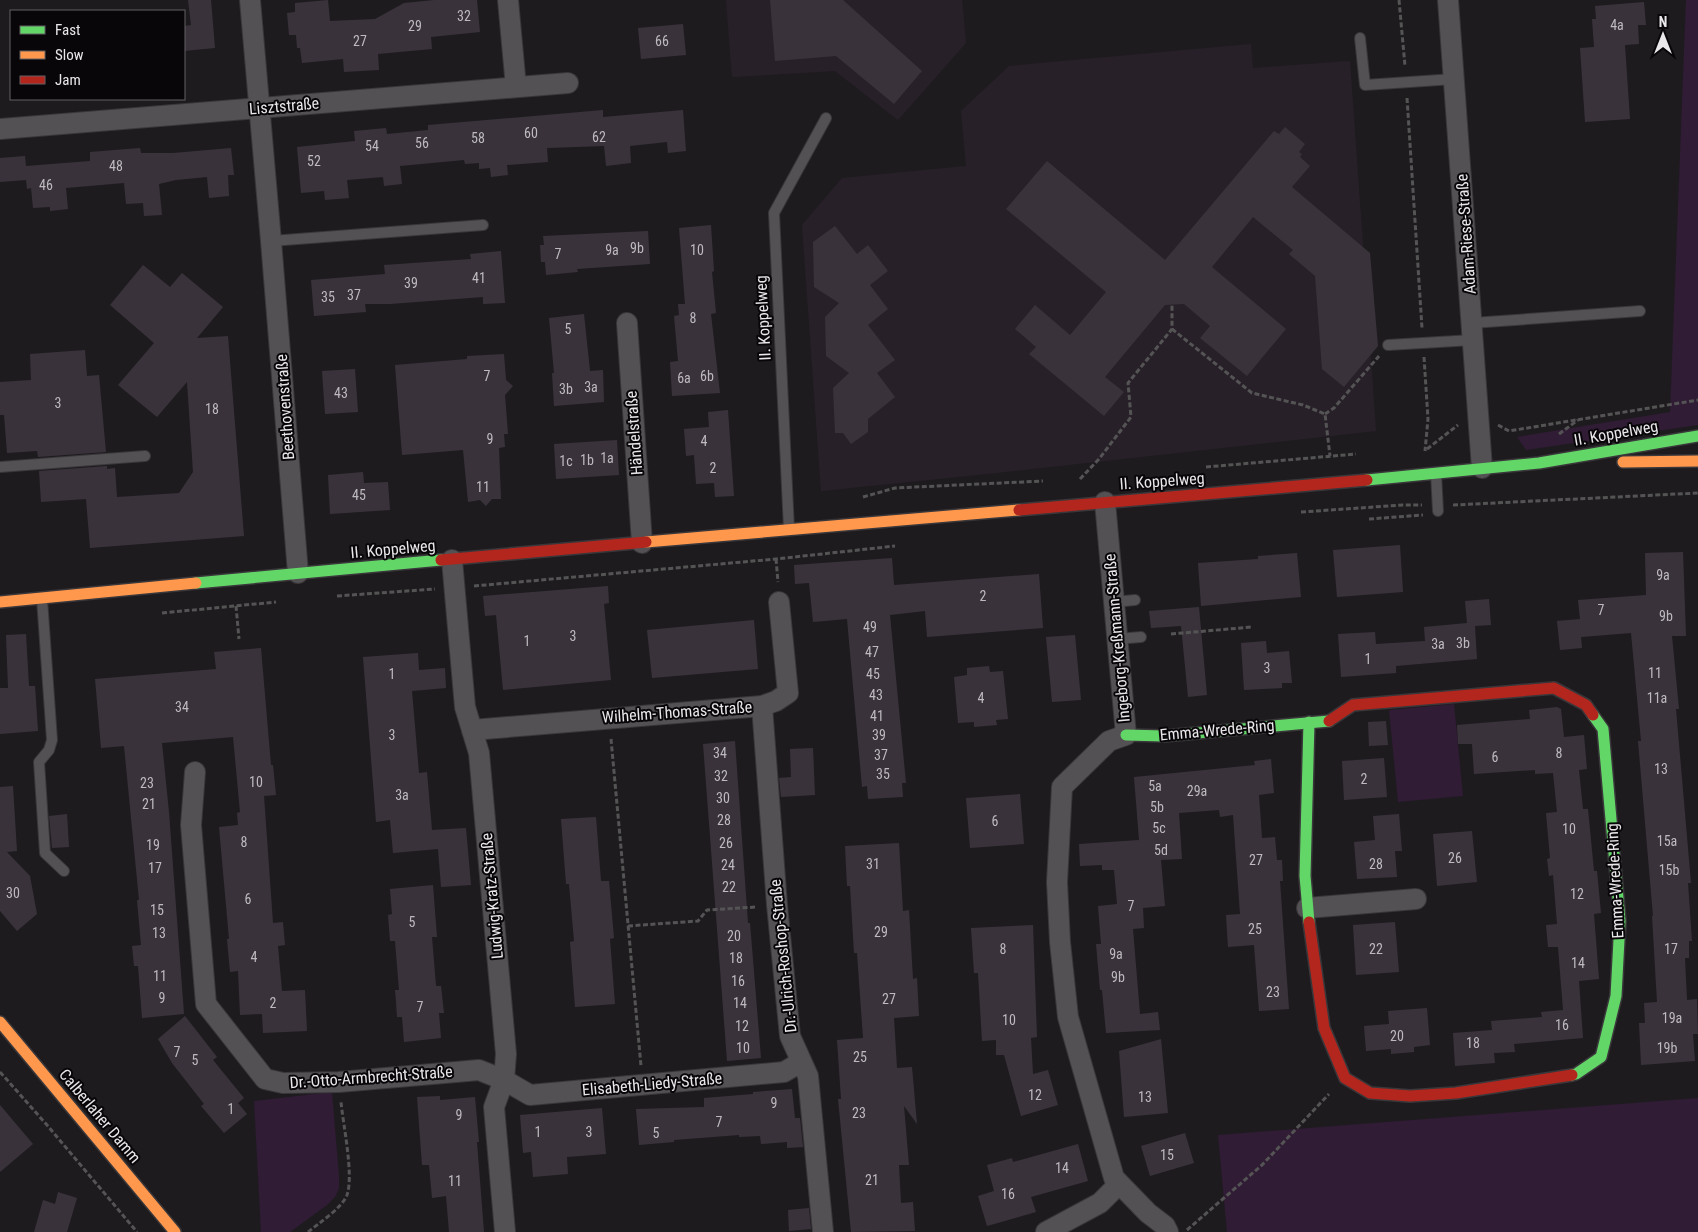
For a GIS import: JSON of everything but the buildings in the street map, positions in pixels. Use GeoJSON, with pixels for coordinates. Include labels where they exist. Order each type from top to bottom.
{"type":"FeatureCollection","features":[{"type":"Feature","properties":{"kind":"street","name":"Beethovenstraße"},"geometry":{"type":"LineString","coordinates":[[250,0],[272,241],[298,573]]}},
{"type":"Feature","properties":{"kind":"street"},"geometry":{"type":"LineString","coordinates":[[508,0],[516,87]]}},
{"type":"Feature","properties":{"kind":"street","name":"Adam-Riese-Straße"},"geometry":{"type":"LineString","coordinates":[[1448,0],[1482,468]]}},
{"type":"Feature","properties":{"kind":"street","name":"Lisztstraße"},"geometry":{"type":"LineString","coordinates":[[0,129],[568,83]]}},
{"type":"Feature","properties":{"kind":"street","name":"Händelstraße"},"geometry":{"type":"LineString","coordinates":[[627,323],[642,543]]}},
{"type":"Feature","properties":{"kind":"street","name":"II. Koppelweg"},"geometry":{"type":"LineString","coordinates":[[1539,463],[1698,436]]}},
{"type":"Feature","properties":{"kind":"street","name":"II. Koppelweg"},"geometry":{"type":"LineString","coordinates":[[0,602],[298,573],[1279,488],[1539,463],[1698,461]]}},
{"type":"Feature","properties":{"kind":"street","name":"Ingeborg-Kreßmann-Straße"},"geometry":{"type":"LineString","coordinates":[[1105,502],[1126,735],[1109,741],[1062,787],[1057,882],[1060,942],[1068,1017],[1114,1178],[1148,1213],[1165,1226],[1168,1232]]}},
{"type":"Feature","properties":{"kind":"street","name":"Ludwig-Kratz-Straße"},"geometry":{"type":"LineString","coordinates":[[452,560],[465,707],[479,753],[506,1054],[504,1080],[494,1107],[505,1232]]}},
{"type":"Feature","properties":{"kind":"street","name":"Wilhelm-Thomas-Straße"},"geometry":{"type":"LineString","coordinates":[[472,730],[609,717],[762,706],[776,701],[788,693],[779,602]]}},
{"type":"Feature","properties":{"kind":"street","name":"Emma-Wrede-Ring"},"geometry":{"type":"LineString","coordinates":[[1126,735],[1164,736],[1329,721],[1353,705],[1554,688],[1586,705],[1603,729],[1620,921],[1616,996],[1601,1057],[1576,1074],[1456,1094],[1410,1096],[1370,1093],[1345,1078]]}},
{"type":"Feature","properties":{"kind":"street","name":"Dr.-Ulrich-Roshop-Straße"},"geometry":{"type":"LineString","coordinates":[[762,706],[790,1036],[808,1076],[823,1232]]}},
{"type":"Feature","properties":{"kind":"street"},"geometry":{"type":"LineString","coordinates":[[1309,722],[1305,876],[1307,908],[1324,1028],[1345,1078]]}},
{"type":"Feature","properties":{"kind":"street","name":"Dr.-Otto-Armbrecht-Straße"},"geometry":{"type":"LineString","coordinates":[[195,772],[191,825],[206,1004],[265,1079],[283,1083],[339,1082],[479,1070],[504,1080]]}},
{"type":"Feature","properties":{"kind":"street"},"geometry":{"type":"LineString","coordinates":[[1307,908],[1416,898]]}},
{"type":"Feature","properties":{"kind":"street","name":"Calberlaher Damm"},"geometry":{"type":"LineString","coordinates":[[0,1022],[175,1232]]}},
{"type":"Feature","properties":{"kind":"street","name":"Elisabeth-Liedy-Straße"},"geometry":{"type":"LineString","coordinates":[[504,1080],[530,1094],[784,1072],[801,1062]]}},
{"type":"Feature","properties":{"kind":"street"},"geometry":{"type":"LineString","coordinates":[[1046,1232],[1100,1203],[1119,1184]]}},
{"type":"Feature","properties":{"kind":"lane"},"geometry":{"type":"LineString","coordinates":[[1360,38],[1365,85],[1454,79]]}},
{"type":"Feature","properties":{"kind":"lane","name":"II. Koppelweg"},"geometry":{"type":"LineString","coordinates":[[789,530],[774,213],[826,118]]}},
{"type":"Feature","properties":{"kind":"lane"},"geometry":{"type":"LineString","coordinates":[[272,241],[483,225]]}},
{"type":"Feature","properties":{"kind":"lane"},"geometry":{"type":"LineString","coordinates":[[1388,346],[1423,343],[1473,332],[1640,311]]}},
{"type":"Feature","properties":{"kind":"lane"},"geometry":{"type":"LineString","coordinates":[[0,467],[145,456]]}},
{"type":"Feature","properties":{"kind":"lane"},"geometry":{"type":"LineString","coordinates":[[1434,510],[1436,472]]}},
{"type":"Feature","properties":{"kind":"lane"},"geometry":{"type":"LineString","coordinates":[[42,598],[52,740],[49,750],[39,762],[45,853],[64,871]]}},
{"type":"Feature","properties":{"kind":"lane"},"geometry":{"type":"LineString","coordinates":[[1114,602],[1135,600]]}},
{"type":"Feature","properties":{"kind":"lane"},"geometry":{"type":"LineString","coordinates":[[1117,639],[1141,637]]}},
{"type":"Feature","properties":{"kind":"path"},"geometry":{"type":"LineString","coordinates":[[1400,0],[1428,419],[1426,450],[1421,473]]}},
{"type":"Feature","properties":{"kind":"path"},"geometry":{"type":"LineString","coordinates":[[1080,479],[1131,417],[1128,383],[1172,329],[1172,305]]}},
{"type":"Feature","properties":{"kind":"path"},"geometry":{"type":"LineString","coordinates":[[1172,329],[1252,393],[1303,405],[1325,414]]}},
{"type":"Feature","properties":{"kind":"path"},"geometry":{"type":"LineString","coordinates":[[1325,414],[1334,408],[1388,346]]}},
{"type":"Feature","properties":{"kind":"path"},"geometry":{"type":"LineString","coordinates":[[1416,450],[1426,450],[1461,422],[1478,418],[1490,419],[1509,431],[1698,400]]}},
{"type":"Feature","properties":{"kind":"path"},"geometry":{"type":"LineString","coordinates":[[1325,414],[1330,456]]}},
{"type":"Feature","properties":{"kind":"path"},"geometry":{"type":"LineString","coordinates":[[1205,467],[1359,454]]}},
{"type":"Feature","properties":{"kind":"path"},"geometry":{"type":"LineString","coordinates":[[1071,480],[1090,478]]}},
{"type":"Feature","properties":{"kind":"path"},"geometry":{"type":"LineString","coordinates":[[859,498],[895,488],[1051,480]]}},
{"type":"Feature","properties":{"kind":"path"},"geometry":{"type":"LineString","coordinates":[[1369,519],[1434,510],[1698,493]]}},
{"type":"Feature","properties":{"kind":"path"},"geometry":{"type":"LineString","coordinates":[[1295,513],[1403,505],[1434,510]]}},
{"type":"Feature","properties":{"kind":"path"},"geometry":{"type":"LineString","coordinates":[[895,547],[904,546]]}},
{"type":"Feature","properties":{"kind":"path"},"geometry":{"type":"LineString","coordinates":[[330,597],[776,559]]}},
{"type":"Feature","properties":{"kind":"path"},"geometry":{"type":"LineString","coordinates":[[157,613],[283,601]]}},
{"type":"Feature","properties":{"kind":"path"},"geometry":{"type":"LineString","coordinates":[[236,606],[239,640]]}},
{"type":"Feature","properties":{"kind":"path"},"geometry":{"type":"LineString","coordinates":[[1171,634],[1252,627]]}},
{"type":"Feature","properties":{"kind":"path"},"geometry":{"type":"LineString","coordinates":[[609,717],[642,1084]]}},
{"type":"Feature","properties":{"kind":"path"},"geometry":{"type":"LineString","coordinates":[[628,926],[698,921],[707,910],[778,905]]}},
{"type":"Feature","properties":{"kind":"path"},"geometry":{"type":"LineString","coordinates":[[0,1072],[137,1232]]}},
{"type":"Feature","properties":{"kind":"path"},"geometry":{"type":"LineString","coordinates":[[1185,1232],[1262,1165],[1345,1078]]}},
{"type":"Feature","properties":{"kind":"path"},"geometry":{"type":"LineString","coordinates":[[308,1232],[334,1211],[347,1195],[349,1182],[339,1082]]}},
{"type":"Feature","properties":{"kind":"shaded area"},"geometry":{"type":"Polygon","coordinates":[[[726,0],[962,0],[966,43],[898,120],[835,71],[732,77],[726,0]]]}},
{"type":"Feature","properties":{"kind":"shaded area"},"geometry":{"type":"Polygon","coordinates":[[[1686,0],[1698,0],[1698,425],[1526,450],[1517,437],[1670,412],[1686,0]]]}},
{"type":"Feature","properties":{"kind":"shaded area"},"geometry":{"type":"Polygon","coordinates":[[[1251,44],[1253,68],[1350,61],[1376,431],[821,491],[802,225],[842,178],[966,166],[961,111],[1009,66],[1251,44]]]}},
{"type":"Feature","properties":{"kind":"shaded area"},"geometry":{"type":"Polygon","coordinates":[[[1454,704],[1463,796],[1398,802],[1389,710],[1454,704]]]}},
{"type":"Feature","properties":{"kind":"shaded area"},"geometry":{"type":"Polygon","coordinates":[[[332,1092],[339,1176],[339,1188],[335,1197],[290,1232],[261,1232],[254,1101],[332,1092]]]}},
{"type":"Feature","properties":{"kind":"shaded area"},"geometry":{"type":"Polygon","coordinates":[[[1698,1098],[1698,1232],[1227,1232],[1218,1135],[1698,1098]]]}},
{"type":"Feature","properties":{"kind":"traffic: fast"},"geometry":{"type":"LineString","coordinates":[[1367,480],[1539,463],[1698,436]]}},
{"type":"Feature","properties":{"kind":"traffic: fast"},"geometry":{"type":"LineString","coordinates":[[196,583],[441,560]]}},
{"type":"Feature","properties":{"kind":"traffic: fast"},"geometry":{"type":"LineString","coordinates":[[1572,1075],[1601,1057],[1616,996],[1620,921],[1603,729],[1593,715]]}},
{"type":"Feature","properties":{"kind":"traffic: fast"},"geometry":{"type":"LineString","coordinates":[[1126,735],[1164,736],[1329,721]]}},
{"type":"Feature","properties":{"kind":"traffic: fast"},"geometry":{"type":"LineString","coordinates":[[1309,722],[1305,876],[1309,922]]}},
{"type":"Feature","properties":{"kind":"traffic: slow"},"geometry":{"type":"LineString","coordinates":[[1623,462],[1698,461]]}},
{"type":"Feature","properties":{"kind":"traffic: slow"},"geometry":{"type":"LineString","coordinates":[[646,542],[1019,510]]}},
{"type":"Feature","properties":{"kind":"traffic: slow"},"geometry":{"type":"LineString","coordinates":[[0,602],[196,583]]}},
{"type":"Feature","properties":{"kind":"traffic: slow"},"geometry":{"type":"LineString","coordinates":[[0,1022],[175,1232]]}},
{"type":"Feature","properties":{"kind":"traffic: jam"},"geometry":{"type":"LineString","coordinates":[[1019,510],[1367,480]]}},
{"type":"Feature","properties":{"kind":"traffic: jam"},"geometry":{"type":"LineString","coordinates":[[441,560],[646,542]]}},
{"type":"Feature","properties":{"kind":"traffic: jam"},"geometry":{"type":"LineString","coordinates":[[1329,721],[1353,705],[1554,688],[1586,705],[1593,715]]}},
{"type":"Feature","properties":{"kind":"traffic: jam"},"geometry":{"type":"LineString","coordinates":[[1309,922],[1324,1028],[1345,1078],[1370,1093],[1410,1096],[1456,1093],[1572,1075]]}}]}
